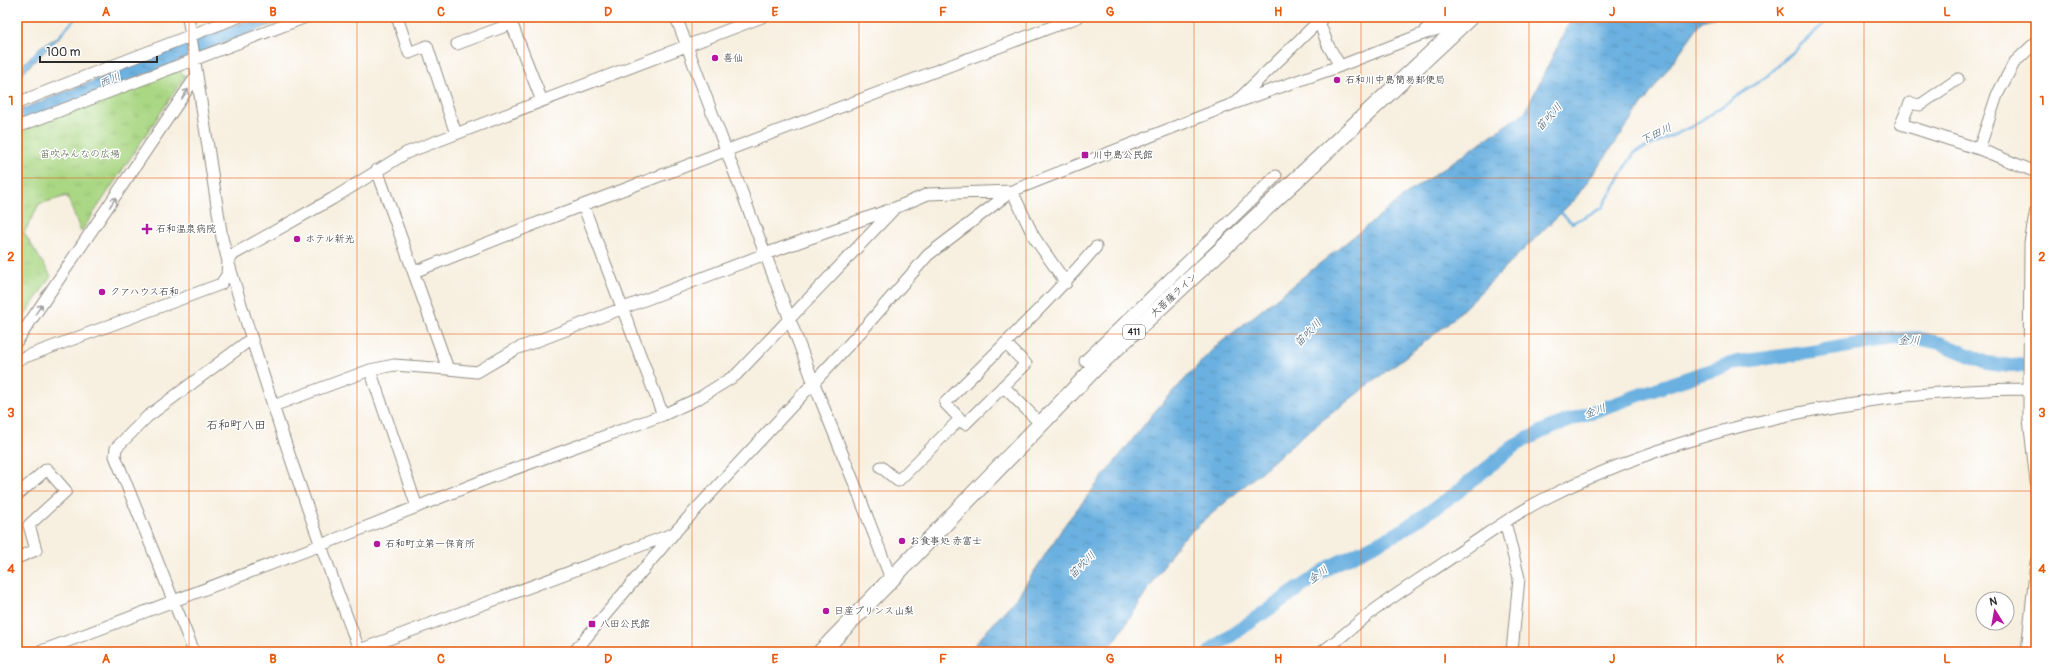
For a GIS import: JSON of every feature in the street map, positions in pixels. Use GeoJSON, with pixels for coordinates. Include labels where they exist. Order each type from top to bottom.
{"type":"FeatureCollection","features":[{"type":"Feature","properties":{"kind":"highway","name":"大菩薩ライン"},"geometry":{"type":"LineString","coordinates":[[821,652],[1094,370],[1144,313],[1465,21]]}},
{"type":"Feature","properties":{"kind":"street"},"geometry":{"type":"LineString","coordinates":[[188,17],[193,38],[197,75],[222,238],[228,261],[273,406],[358,651],[675,532]]}},
{"type":"Feature","properties":{"kind":"street"},"geometry":{"type":"LineString","coordinates":[[17,103],[193,38],[238,17]]}},
{"type":"Feature","properties":{"kind":"street"},"geometry":{"type":"LineString","coordinates":[[17,127],[306,17]]}},
{"type":"Feature","properties":{"kind":"street"},"geometry":{"type":"LineString","coordinates":[[397,17],[409,53],[427,46],[456,134]]}},
{"type":"Feature","properties":{"kind":"street"},"geometry":{"type":"LineString","coordinates":[[676,17],[813,381],[891,579]]}},
{"type":"Feature","properties":{"kind":"street"},"geometry":{"type":"LineString","coordinates":[[17,360],[220,284],[227,276],[228,261],[241,249],[406,153],[762,17]]}},
{"type":"Feature","properties":{"kind":"street"},"geometry":{"type":"LineString","coordinates":[[414,272],[583,205],[727,152],[1078,17]]}},
{"type":"Feature","properties":{"kind":"street"},"geometry":{"type":"LineString","coordinates":[[1417,36],[1442,17]]}},
{"type":"Feature","properties":{"kind":"street"},"geometry":{"type":"LineString","coordinates":[[1235,103],[1320,18],[1328,46],[1340,66]]}},
{"type":"Feature","properties":{"kind":"street"},"geometry":{"type":"LineString","coordinates":[[457,44],[510,20],[542,101]]}},
{"type":"Feature","properties":{"kind":"street"},"geometry":{"type":"LineString","coordinates":[[574,652],[675,532],[928,256],[1012,191],[1235,103],[1340,66],[1417,36],[1465,21]]}},
{"type":"Feature","properties":{"kind":"street"},"geometry":{"type":"LineString","coordinates":[[1979,149],[1997,95],[2014,63],[2036,42]]}},
{"type":"Feature","properties":{"kind":"street"},"geometry":{"type":"LineString","coordinates":[[17,341],[197,75]]}},
{"type":"Feature","properties":{"kind":"street"},"geometry":{"type":"LineString","coordinates":[[1958,79],[1920,105],[1910,103],[1901,124],[1979,149],[2036,172]]}},
{"type":"Feature","properties":{"kind":"street"},"geometry":{"type":"LineString","coordinates":[[377,170],[448,369]]}},
{"type":"Feature","properties":{"kind":"street"},"geometry":{"type":"LineString","coordinates":[[1085,361],[1144,313],[1276,176]]}},
{"type":"Feature","properties":{"kind":"street"},"geometry":{"type":"LineString","coordinates":[[273,406],[370,370],[394,365],[477,372],[516,349],[622,310],[765,254],[895,208],[928,194],[1012,191]]}},
{"type":"Feature","properties":{"kind":"street"},"geometry":{"type":"LineString","coordinates":[[1012,191],[1034,238],[1066,283]]}},
{"type":"Feature","properties":{"kind":"street"},"geometry":{"type":"LineString","coordinates":[[583,205],[663,415]]}},
{"type":"Feature","properties":{"kind":"street"},"geometry":{"type":"LineString","coordinates":[[39,652],[321,545],[492,477],[663,415],[700,398],[736,375],[895,208]]}},
{"type":"Feature","properties":{"kind":"street"},"geometry":{"type":"LineString","coordinates":[[2036,210],[2030,243],[2029,389],[2029,419],[2036,482]]}},
{"type":"Feature","properties":{"kind":"street"},"geometry":{"type":"LineString","coordinates":[[1005,343],[1026,364],[964,424],[945,403],[1005,343],[1066,283],[1096,248]]}},
{"type":"Feature","properties":{"kind":"street"},"geometry":{"type":"LineString","coordinates":[[194,652],[115,456],[116,448],[147,417],[251,339]]}},
{"type":"Feature","properties":{"kind":"street"},"geometry":{"type":"LineString","coordinates":[[370,370],[417,507]]}},
{"type":"Feature","properties":{"kind":"street"},"geometry":{"type":"LineString","coordinates":[[1003,386],[1041,424]]}},
{"type":"Feature","properties":{"kind":"street"},"geometry":{"type":"LineString","coordinates":[[1322,652],[1378,607],[1505,522],[1542,500],[1584,480],[1643,457],[1688,442],[1778,417],[1915,395],[1986,389],[2029,389]]}},
{"type":"Feature","properties":{"kind":"street"},"geometry":{"type":"LineString","coordinates":[[881,467],[898,481],[960,419]]}},
{"type":"Feature","properties":{"kind":"street"},"geometry":{"type":"LineString","coordinates":[[17,495],[46,469],[66,491],[29,525],[36,550],[17,558]]}},
{"type":"Feature","properties":{"kind":"street"},"geometry":{"type":"LineString","coordinates":[[1505,522],[1519,578],[1512,652]]}},
{"type":"Feature","properties":{"kind":"street"},"geometry":{"type":"LineString","coordinates":[[2027,652],[2036,562]]}},
{"type":"Feature","properties":{"kind":"green space","name":"笛吹みんなの広場"},"geometry":{"type":"Polygon","coordinates":[[[178,69],[185,76],[81,232],[67,196],[39,204],[24,233],[51,276],[17,327],[17,131],[178,69]]]}},
{"type":"Feature","properties":{"kind":"water","name":"西川"},"geometry":{"type":"Polygon","coordinates":[[[256,17],[291,17],[17,124],[17,111],[256,17]]]}},
{"type":"Feature","properties":{"kind":"water","name":"笛吹川"},"geometry":{"type":"Polygon","coordinates":[[[1572,17],[1715,17],[1702,21],[1575,199],[1449,323],[1306,433],[1179,542],[1115,641],[1104,652],[968,652],[1018,596],[1066,523],[1156,410],[1214,348],[1412,190],[1525,112],[1572,17]]]}},
{"type":"Feature","properties":{"kind":"water"},"geometry":{"type":"Polygon","coordinates":[[[63,34],[17,78],[17,70],[40,47],[63,34]]]}},
{"type":"Feature","properties":{"kind":"waterway"},"geometry":{"type":"LineString","coordinates":[[57,38],[77,17]]}},
{"type":"Feature","properties":{"kind":"waterway","name":"下田川"},"geometry":{"type":"LineString","coordinates":[[1560,212],[1572,223],[1602,208],[1634,153],[1691,127],[1767,76],[1831,17]]}},
{"type":"Feature","properties":{"kind":"waterway"},"geometry":{"type":"LineString","coordinates":[[17,78],[24,71]]}},
{"type":"Feature","properties":{"kind":"waterway","name":"金川"},"geometry":{"type":"LineString","coordinates":[[1210,652],[1216,646],[1331,566],[1398,533],[1455,494],[1517,444],[1551,427],[1670,384],[1737,362],[1813,352],[1884,340],[1918,338],[1940,343],[1987,363],[2011,366],[2036,364]]}},
{"type":"Feature","properties":{"kind":"place","name":"喜仙"},"geometry":{"type":"Point","coordinates":[715,58]}},
{"type":"Feature","properties":{"kind":"place","name":"石和川中島簡易郵便局"},"geometry":{"type":"Point","coordinates":[1337,80]}},
{"type":"Feature","properties":{"kind":"place","name":"川中島公民館"},"geometry":{"type":"Point","coordinates":[1085,155]}},
{"type":"Feature","properties":{"kind":"place","name":"石和温泉病院"},"geometry":{"type":"Point","coordinates":[147,229]}},
{"type":"Feature","properties":{"kind":"place","name":"ホテル新光"},"geometry":{"type":"Point","coordinates":[297,239]}},
{"type":"Feature","properties":{"kind":"place","name":"クアハウス石和"},"geometry":{"type":"Point","coordinates":[102,292]}},
{"type":"Feature","properties":{"kind":"place","name":"お食事処 赤富士"},"geometry":{"type":"Point","coordinates":[902,541]}},
{"type":"Feature","properties":{"kind":"place","name":"石和町立第一保育所"},"geometry":{"type":"Point","coordinates":[377,544]}},
{"type":"Feature","properties":{"kind":"place","name":"日産プリンス山梨"},"geometry":{"type":"Point","coordinates":[826,611]}},
{"type":"Feature","properties":{"kind":"place","name":"八田公民館"},"geometry":{"type":"Point","coordinates":[592,624]}},
{"type":"Feature","properties":{"kind":"district","name":"石和町八田"},"geometry":{"type":"Point","coordinates":[236,425]}}]}
